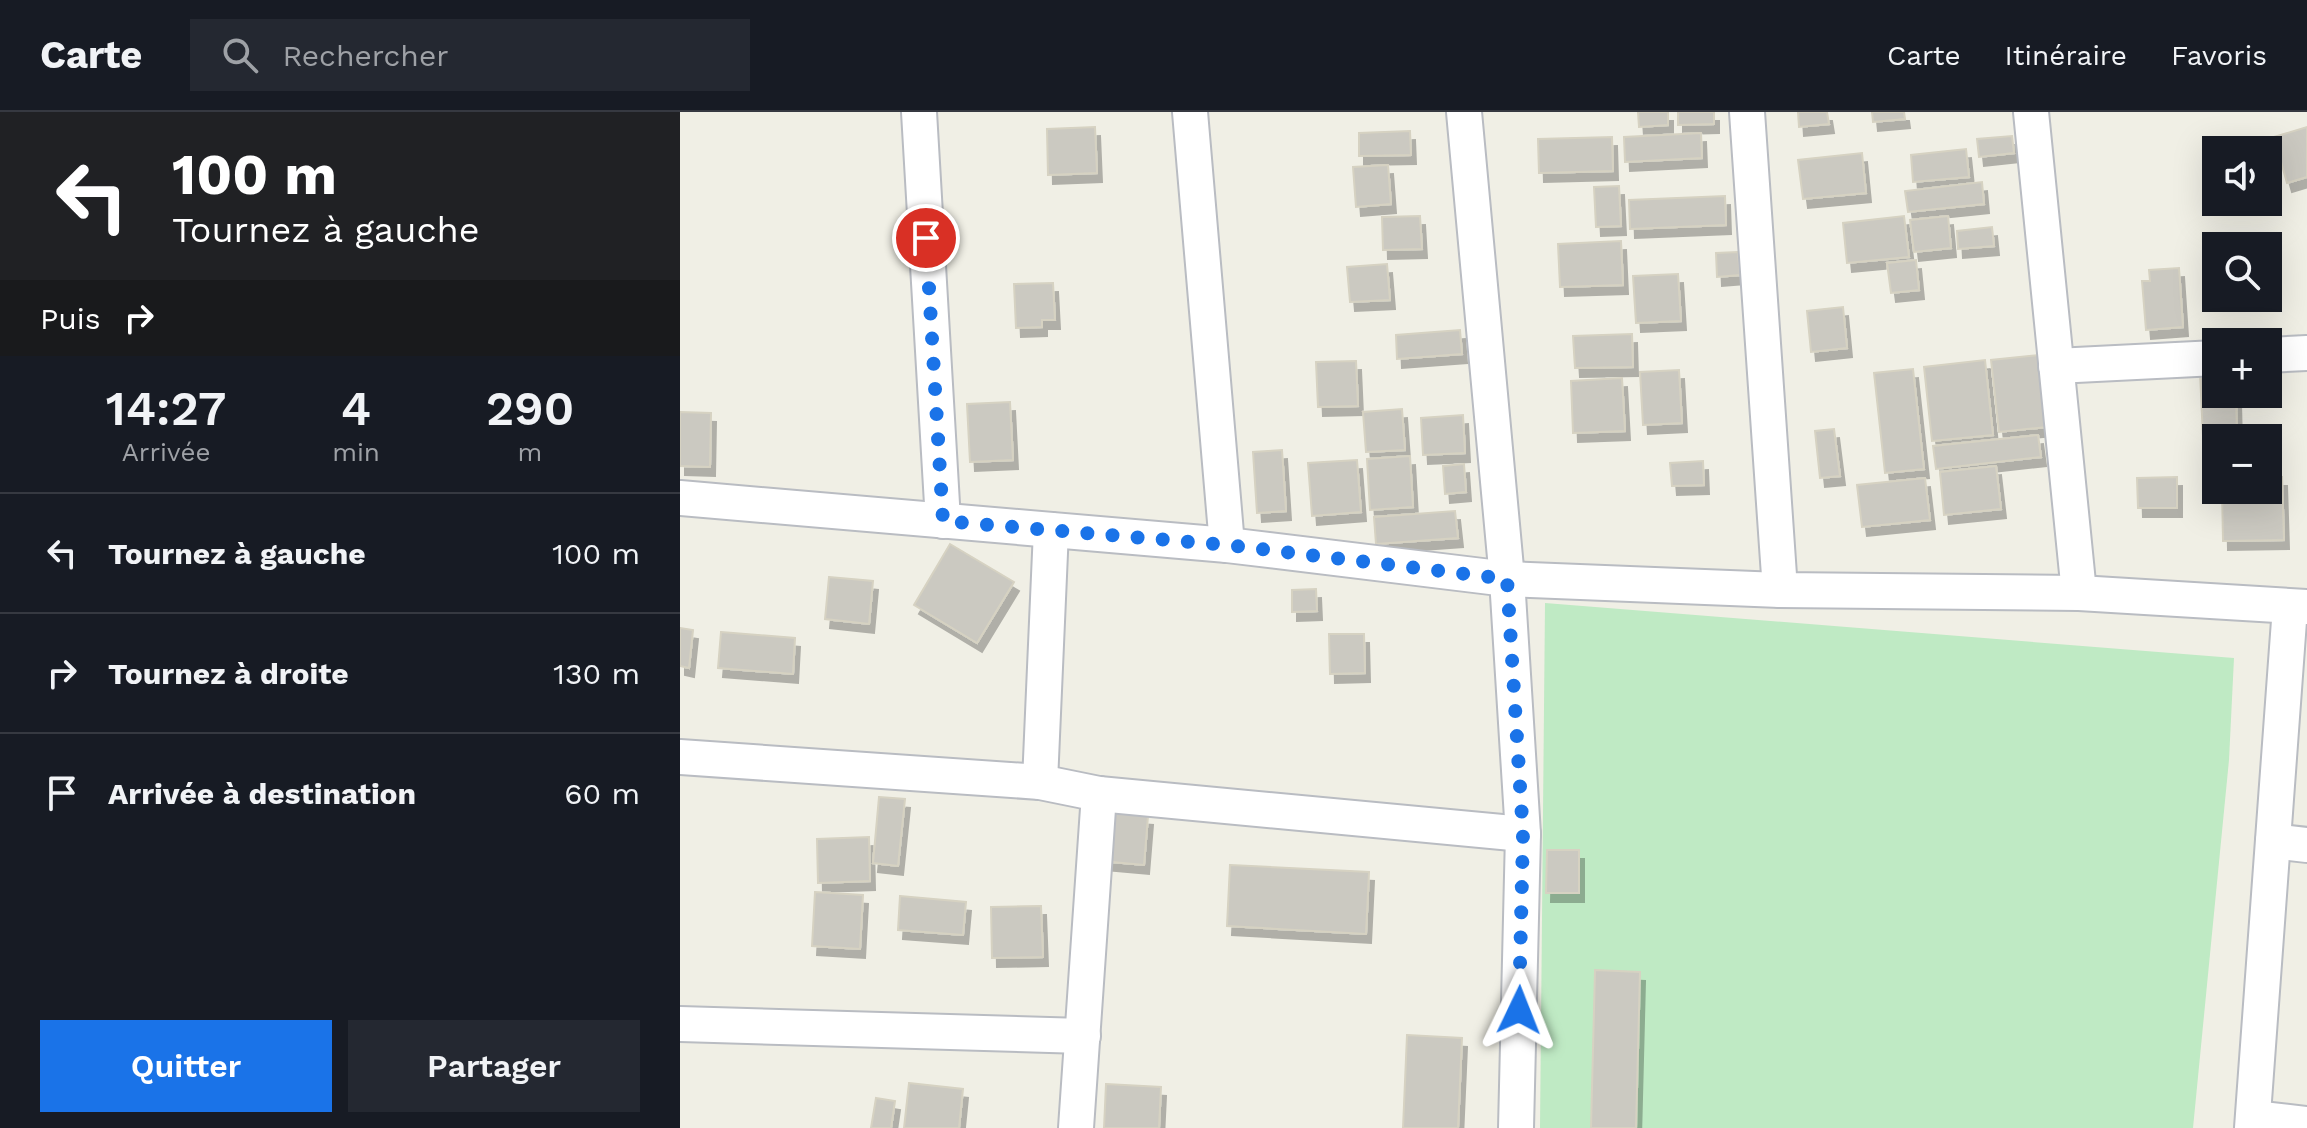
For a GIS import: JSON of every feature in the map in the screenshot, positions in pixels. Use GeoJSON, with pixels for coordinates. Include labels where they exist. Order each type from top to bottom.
{"type":"FeatureCollection","features":[{"type":"Feature","properties":{"kind":"street"},"geometry":{"type":"LineString","coordinates":[[919,112],[943,521]]}},
{"type":"Feature","properties":{"kind":"street"},"geometry":{"type":"LineString","coordinates":[[1190,112],[1227,545]]}},
{"type":"Feature","properties":{"kind":"street"},"geometry":{"type":"LineString","coordinates":[[1464,112],[1507,579],[1523,834],[1516,1128]]}},
{"type":"Feature","properties":{"kind":"street"},"geometry":{"type":"LineString","coordinates":[[1747,112],[1780,590]]}},
{"type":"Feature","properties":{"kind":"street"},"geometry":{"type":"LineString","coordinates":[[2031,112],[2079,593]]}},
{"type":"Feature","properties":{"kind":"street"},"geometry":{"type":"LineString","coordinates":[[2282,354],[2307,353]]}},
{"type":"Feature","properties":{"kind":"street"},"geometry":{"type":"LineString","coordinates":[[2056,366],[2202,359]]}},
{"type":"Feature","properties":{"kind":"street"},"geometry":{"type":"LineString","coordinates":[[680,498],[1227,545],[1507,579],[1780,590],[2079,593],[2298,607],[2273,841],[2253,1123],[2307,1124]]}},
{"type":"Feature","properties":{"kind":"street"},"geometry":{"type":"LineString","coordinates":[[1040,782],[1051,530]]}},
{"type":"Feature","properties":{"kind":"street"},"geometry":{"type":"LineString","coordinates":[[680,757],[1040,782],[1099,794],[1523,834]]}},
{"type":"Feature","properties":{"kind":"street"},"geometry":{"type":"LineString","coordinates":[[1076,1128],[1099,794]]}},
{"type":"Feature","properties":{"kind":"street"},"geometry":{"type":"LineString","coordinates":[[2273,841],[2307,845]]}},
{"type":"Feature","properties":{"kind":"street"},"geometry":{"type":"LineString","coordinates":[[680,1024],[1083,1036]]}},
{"type":"Feature","properties":{"kind":"green space"},"geometry":{"type":"Polygon","coordinates":[[[1545,603],[2234,658],[2229,760],[2193,1128],[1540,1128],[1545,603]]]}},
{"type":"Feature","properties":{"kind":"building"},"geometry":{"type":"Polygon","coordinates":[[[1638,112],[1668,112],[1668,125],[1639,127],[1638,112]]]}},
{"type":"Feature","properties":{"kind":"building"},"geometry":{"type":"Polygon","coordinates":[[[1678,112],[1714,112],[1714,124],[1678,125],[1678,112]]]}},
{"type":"Feature","properties":{"kind":"building"},"geometry":{"type":"Polygon","coordinates":[[[1798,112],[1827,112],[1829,124],[1799,127],[1798,112]]]}},
{"type":"Feature","properties":{"kind":"building"},"geometry":{"type":"Polygon","coordinates":[[[1872,112],[1904,112],[1905,119],[1873,122],[1872,112]]]}},
{"type":"Feature","properties":{"kind":"building"},"geometry":{"type":"Polygon","coordinates":[[[1095,127],[1097,173],[1048,175],[1047,129],[1095,127]]]}},
{"type":"Feature","properties":{"kind":"building"},"geometry":{"type":"Polygon","coordinates":[[[2307,127],[2307,177],[2287,183],[2282,165],[2282,136],[2277,136],[2307,127]]]}},
{"type":"Feature","properties":{"kind":"building"},"geometry":{"type":"Polygon","coordinates":[[[1410,131],[1411,155],[1359,156],[1359,133],[1410,131]]]}},
{"type":"Feature","properties":{"kind":"building"},"geometry":{"type":"Polygon","coordinates":[[[1701,133],[1702,158],[1625,162],[1624,137],[1701,133]]]}},
{"type":"Feature","properties":{"kind":"building"},"geometry":{"type":"Polygon","coordinates":[[[2012,136],[2014,153],[1979,157],[1977,139],[2012,136]]]}},
{"type":"Feature","properties":{"kind":"building"},"geometry":{"type":"Polygon","coordinates":[[[1612,137],[1613,171],[1539,173],[1538,139],[1612,137]]]}},
{"type":"Feature","properties":{"kind":"building"},"geometry":{"type":"Polygon","coordinates":[[[1966,149],[1969,177],[1913,182],[1911,155],[1966,149]]]}},
{"type":"Feature","properties":{"kind":"building"},"geometry":{"type":"Polygon","coordinates":[[[1862,153],[1866,193],[1803,199],[1798,160],[1862,153]]]}},
{"type":"Feature","properties":{"kind":"building"},"geometry":{"type":"Polygon","coordinates":[[[1388,165],[1391,204],[1356,207],[1353,167],[1388,165]]]}},
{"type":"Feature","properties":{"kind":"building"},"geometry":{"type":"Polygon","coordinates":[[[1982,182],[1984,204],[1908,212],[1905,191],[1982,182]]]}},
{"type":"Feature","properties":{"kind":"building"},"geometry":{"type":"Polygon","coordinates":[[[1619,186],[1621,226],[1596,227],[1594,187],[1619,186]]]}},
{"type":"Feature","properties":{"kind":"building"},"geometry":{"type":"Polygon","coordinates":[[[1725,196],[1726,225],[1630,229],[1629,200],[1725,196]]]}},
{"type":"Feature","properties":{"kind":"building"},"geometry":{"type":"Polygon","coordinates":[[[1420,216],[1422,249],[1383,250],[1382,217],[1420,216]]]}},
{"type":"Feature","properties":{"kind":"building"},"geometry":{"type":"Polygon","coordinates":[[[1904,216],[1909,257],[1847,263],[1843,223],[1904,216]]]}},
{"type":"Feature","properties":{"kind":"building"},"geometry":{"type":"Polygon","coordinates":[[[1948,216],[1951,248],[1914,252],[1910,220],[1948,216]]]}},
{"type":"Feature","properties":{"kind":"building"},"geometry":{"type":"Polygon","coordinates":[[[1992,227],[1994,246],[1958,249],[1957,231],[1992,227]]]}},
{"type":"Feature","properties":{"kind":"building"},"geometry":{"type":"Polygon","coordinates":[[[1621,241],[1623,285],[1560,287],[1558,244],[1621,241]]]}},
{"type":"Feature","properties":{"kind":"building"},"geometry":{"type":"Polygon","coordinates":[[[1738,252],[1740,275],[1717,277],[1716,253],[1738,252]]]}},
{"type":"Feature","properties":{"kind":"building"},"geometry":{"type":"Polygon","coordinates":[[[1916,260],[1919,290],[1891,293],[1887,263],[1916,260]]]}},
{"type":"Feature","properties":{"kind":"building"},"geometry":{"type":"Polygon","coordinates":[[[1387,264],[1390,300],[1350,302],[1347,267],[1387,264]]]}},
{"type":"Feature","properties":{"kind":"building"},"geometry":{"type":"Polygon","coordinates":[[[2179,268],[2183,327],[2146,330],[2142,281],[2150,281],[2149,270],[2179,268]]]}},
{"type":"Feature","properties":{"kind":"building"},"geometry":{"type":"Polygon","coordinates":[[[1678,274],[1681,321],[1636,323],[1633,276],[1678,274]]]}},
{"type":"Feature","properties":{"kind":"building"},"geometry":{"type":"Polygon","coordinates":[[[1053,283],[1055,320],[1042,320],[1042,327],[1016,328],[1014,284],[1053,283]]]}},
{"type":"Feature","properties":{"kind":"building"},"geometry":{"type":"Polygon","coordinates":[[[1843,307],[1847,348],[1811,352],[1807,311],[1843,307]]]}},
{"type":"Feature","properties":{"kind":"building"},"geometry":{"type":"Polygon","coordinates":[[[1460,330],[1462,354],[1397,359],[1396,335],[1460,330]]]}},
{"type":"Feature","properties":{"kind":"building"},"geometry":{"type":"Polygon","coordinates":[[[1632,334],[1633,367],[1575,368],[1573,336],[1632,334]]]}},
{"type":"Feature","properties":{"kind":"building"},"geometry":{"type":"Polygon","coordinates":[[[2039,355],[2047,427],[1999,432],[1991,360],[2039,355]]]}},
{"type":"Feature","properties":{"kind":"building"},"geometry":{"type":"Polygon","coordinates":[[[1985,360],[1993,435],[1932,441],[1924,367],[1985,360]]]}},
{"type":"Feature","properties":{"kind":"building"},"geometry":{"type":"Polygon","coordinates":[[[1356,361],[1358,406],[1318,407],[1316,362],[1356,361]]]}},
{"type":"Feature","properties":{"kind":"building"},"geometry":{"type":"Polygon","coordinates":[[[1913,369],[1924,469],[1885,473],[1874,373],[1913,369]]]}},
{"type":"Feature","properties":{"kind":"building"},"geometry":{"type":"Polygon","coordinates":[[[1679,370],[1682,423],[1643,425],[1640,372],[1679,370]]]}},
{"type":"Feature","properties":{"kind":"building"},"geometry":{"type":"Polygon","coordinates":[[[2200,373],[2202,408],[2236,408],[2237,424],[2202,424],[2200,373]]]}},
{"type":"Feature","properties":{"kind":"building"},"geometry":{"type":"Polygon","coordinates":[[[1622,378],[1625,431],[1573,433],[1571,381],[1622,378]]]}},
{"type":"Feature","properties":{"kind":"building"},"geometry":{"type":"Polygon","coordinates":[[[1010,402],[1013,460],[970,462],[967,404],[1010,402]]]}},
{"type":"Feature","properties":{"kind":"building"},"geometry":{"type":"Polygon","coordinates":[[[1402,409],[1405,450],[1366,452],[1363,412],[1402,409]]]}},
{"type":"Feature","properties":{"kind":"building"},"geometry":{"type":"Polygon","coordinates":[[[680,412],[711,413],[710,467],[680,466],[680,412]]]}},
{"type":"Feature","properties":{"kind":"building"},"geometry":{"type":"Polygon","coordinates":[[[1463,415],[1465,453],[1423,455],[1421,418],[1463,415]]]}},
{"type":"Feature","properties":{"kind":"building"},"geometry":{"type":"Polygon","coordinates":[[[1834,429],[1840,476],[1820,478],[1815,431],[1834,429]]]}},
{"type":"Feature","properties":{"kind":"building"},"geometry":{"type":"Polygon","coordinates":[[[2038,435],[2041,457],[1936,469],[1933,446],[2038,435]]]}},
{"type":"Feature","properties":{"kind":"building"},"geometry":{"type":"Polygon","coordinates":[[[1282,450],[1286,511],[1257,513],[1253,452],[1282,450]]]}},
{"type":"Feature","properties":{"kind":"building"},"geometry":{"type":"Polygon","coordinates":[[[1410,456],[1413,507],[1370,510],[1367,459],[1410,456]]]}},
{"type":"Feature","properties":{"kind":"building"},"geometry":{"type":"Polygon","coordinates":[[[1357,460],[1361,512],[1312,516],[1308,463],[1357,460]]]}},
{"type":"Feature","properties":{"kind":"building"},"geometry":{"type":"Polygon","coordinates":[[[1703,461],[1704,485],[1672,486],[1670,463],[1703,461]]]}},
{"type":"Feature","properties":{"kind":"building"},"geometry":{"type":"Polygon","coordinates":[[[1464,464],[1466,492],[1445,494],[1443,466],[1464,464]]]}},
{"type":"Feature","properties":{"kind":"building"},"geometry":{"type":"Polygon","coordinates":[[[1996,466],[2001,509],[1944,515],[1940,472],[1996,466]]]}},
{"type":"Feature","properties":{"kind":"building"},"geometry":{"type":"Polygon","coordinates":[[[2177,477],[2177,508],[2138,508],[2137,478],[2177,477]]]}},
{"type":"Feature","properties":{"kind":"building"},"geometry":{"type":"Polygon","coordinates":[[[2282,477],[2284,540],[2223,541],[2222,504],[2282,504],[2282,477]]]}},
{"type":"Feature","properties":{"kind":"building"},"geometry":{"type":"Polygon","coordinates":[[[1925,478],[1930,520],[1862,527],[1857,485],[1925,478]]]}},
{"type":"Feature","properties":{"kind":"building"},"geometry":{"type":"Polygon","coordinates":[[[1455,511],[1458,538],[1376,544],[1374,517],[1455,511]]]}},
{"type":"Feature","properties":{"kind":"building"},"geometry":{"type":"Polygon","coordinates":[[[950,544],[1014,582],[977,643],[914,605],[950,544]]]}},
{"type":"Feature","properties":{"kind":"building"},"geometry":{"type":"Polygon","coordinates":[[[829,577],[873,581],[869,624],[825,619],[829,577]]]}},
{"type":"Feature","properties":{"kind":"building"},"geometry":{"type":"Polygon","coordinates":[[[1316,589],[1317,611],[1292,612],[1292,590],[1316,589]]]}},
{"type":"Feature","properties":{"kind":"building"},"geometry":{"type":"Polygon","coordinates":[[[680,628],[693,630],[689,668],[680,666],[680,628]]]}},
{"type":"Feature","properties":{"kind":"building"},"geometry":{"type":"Polygon","coordinates":[[[721,632],[795,638],[793,674],[718,668],[721,632]]]}},
{"type":"Feature","properties":{"kind":"building"},"geometry":{"type":"Polygon","coordinates":[[[1329,634],[1364,634],[1365,673],[1330,674],[1329,634]]]}},
{"type":"Feature","properties":{"kind":"building"},"geometry":{"type":"Polygon","coordinates":[[[879,797],[905,799],[898,866],[873,863],[879,797]]]}},
{"type":"Feature","properties":{"kind":"building"},"geometry":{"type":"Polygon","coordinates":[[[1105,813],[1148,816],[1144,865],[1101,861],[1105,813]]]}},
{"type":"Feature","properties":{"kind":"building"},"geometry":{"type":"Polygon","coordinates":[[[869,837],[870,881],[818,883],[817,839],[869,837]]]}},
{"type":"Feature","properties":{"kind":"building"},"geometry":{"type":"Polygon","coordinates":[[[1547,850],[1579,850],[1579,893],[1546,893],[1547,850]]]}},
{"type":"Feature","properties":{"kind":"building"},"geometry":{"type":"Polygon","coordinates":[[[1230,865],[1369,872],[1366,934],[1227,926],[1230,865]]]}},
{"type":"Feature","properties":{"kind":"building"},"geometry":{"type":"Polygon","coordinates":[[[815,892],[863,895],[860,949],[812,946],[815,892]]]}},
{"type":"Feature","properties":{"kind":"building"},"geometry":{"type":"Polygon","coordinates":[[[900,896],[966,902],[963,935],[898,930],[900,896]]]}},
{"type":"Feature","properties":{"kind":"building"},"geometry":{"type":"Polygon","coordinates":[[[1041,906],[1043,957],[992,958],[991,907],[1041,906]]]}},
{"type":"Feature","properties":{"kind":"building"},"geometry":{"type":"Polygon","coordinates":[[[1595,970],[1640,972],[1636,1128],[1591,1128],[1595,970]]]}},
{"type":"Feature","properties":{"kind":"building"},"geometry":{"type":"Polygon","coordinates":[[[1407,1035],[1462,1038],[1458,1128],[1403,1128],[1407,1035]]]}},
{"type":"Feature","properties":{"kind":"building"},"geometry":{"type":"Polygon","coordinates":[[[909,1083],[963,1089],[959,1128],[904,1128],[909,1083]]]}},
{"type":"Feature","properties":{"kind":"building"},"geometry":{"type":"Polygon","coordinates":[[[1106,1084],[1161,1087],[1159,1128],[1104,1128],[1106,1084]]]}},
{"type":"Feature","properties":{"kind":"building"},"geometry":{"type":"Polygon","coordinates":[[[876,1098],[895,1101],[891,1128],[871,1128],[876,1098]]]}},
{"type":"Feature","properties":{"kind":"route"},"geometry":{"type":"LineString","coordinates":[[926,238],[943,521],[1227,545],[1507,579],[1523,834],[1519,1010]]}}]}
